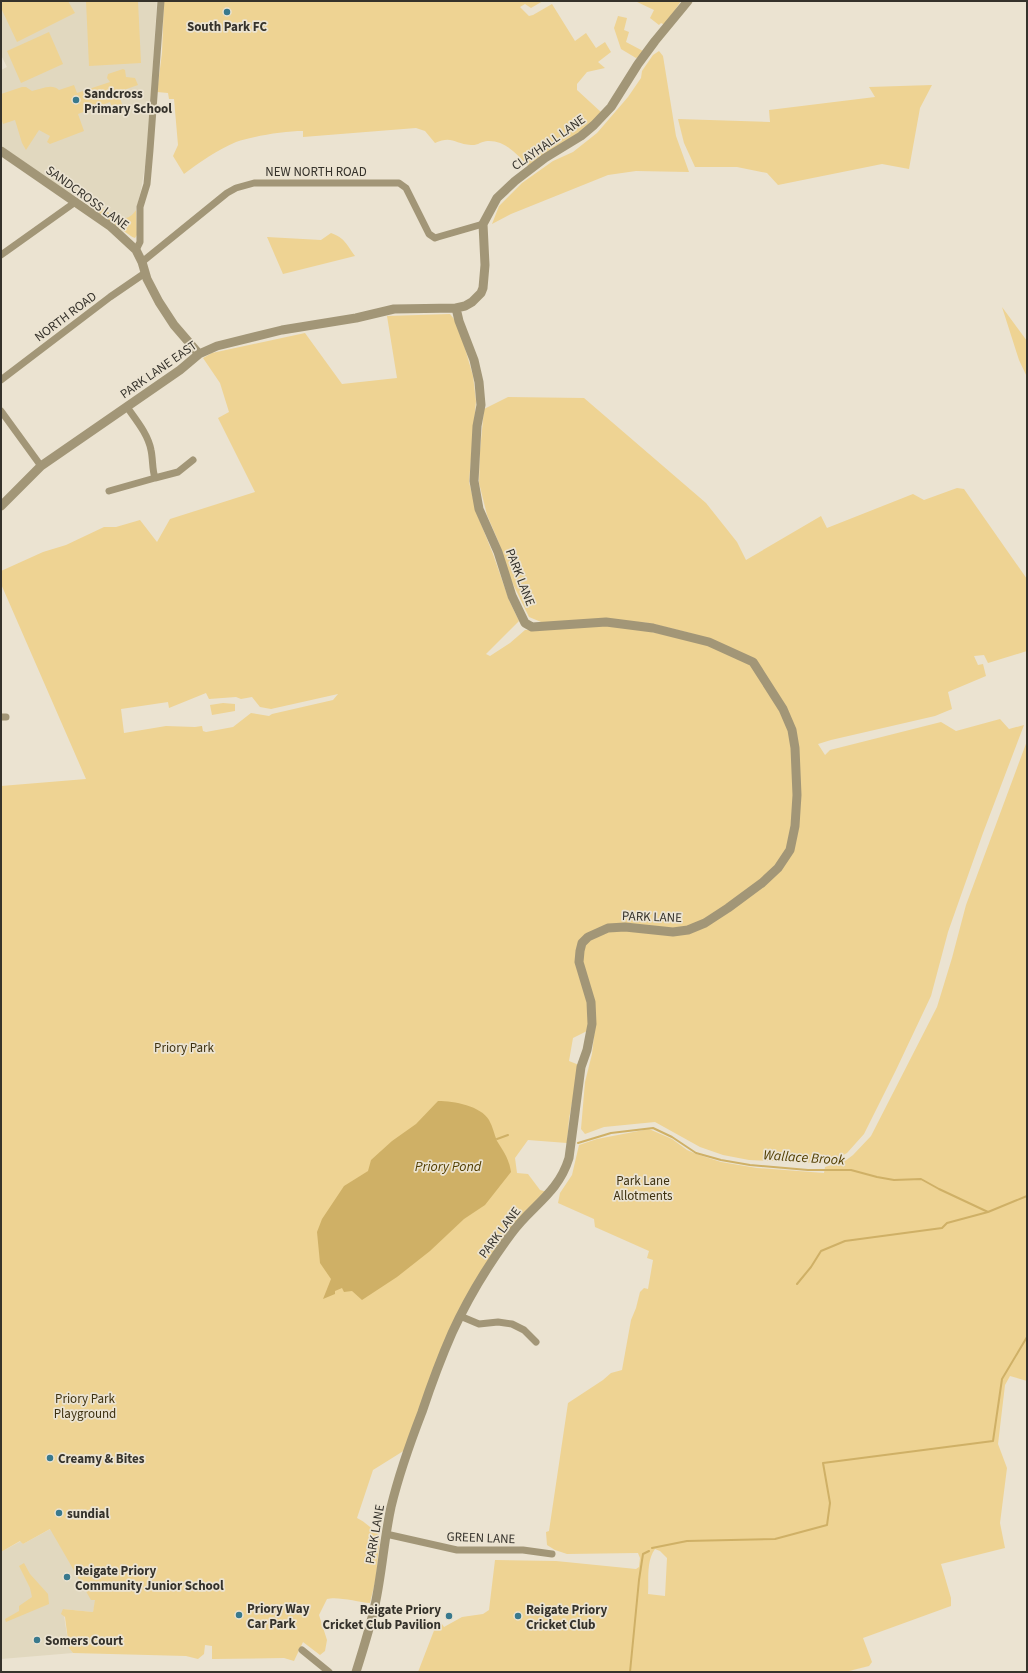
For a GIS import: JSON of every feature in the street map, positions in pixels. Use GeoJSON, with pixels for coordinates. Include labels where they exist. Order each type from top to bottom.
{"type":"FeatureCollection","features":[{"type":"Feature","properties":{"kind":"street"},"geometry":{"type":"LineString","coordinates":[[136,250],[140,242],[140,207],[147,184],[161,1]]}},
{"type":"Feature","properties":{"kind":"street","name":"CLAYHALL LANE"},"geometry":{"type":"LineString","coordinates":[[483,224],[497,198],[515,181],[544,158],[581,136],[611,107],[655,40],[688,1]]}},
{"type":"Feature","properties":{"kind":"street","name":"SANDCROSS LANE"},"geometry":{"type":"LineString","coordinates":[[1,151],[74,203],[110,226],[136,250],[159,302],[174,325],[199,354]]}},
{"type":"Feature","properties":{"kind":"street","name":"NEW NORTH ROAD"},"geometry":{"type":"LineString","coordinates":[[142,262],[227,193],[236,188],[254,183],[400,183],[406,188],[431,236],[438,237],[483,224]]}},
{"type":"Feature","properties":{"kind":"street"},"geometry":{"type":"LineString","coordinates":[[1,254],[74,203]]}},
{"type":"Feature","properties":{"kind":"street"},"geometry":{"type":"LineString","coordinates":[[456,308],[472,302],[481,293],[483,288],[485,276],[483,224]]}},
{"type":"Feature","properties":{"kind":"street","name":"NORTH ROAD"},"geometry":{"type":"LineString","coordinates":[[1,380],[110,297],[145,273]]}},
{"type":"Feature","properties":{"kind":"street","name":"PARK LANE EAST"},"geometry":{"type":"LineString","coordinates":[[1,506],[41,466],[180,370],[199,354],[217,346],[282,330],[356,318],[394,309],[456,308]]}},
{"type":"Feature","properties":{"kind":"street","name":"PARK LANE"},"geometry":{"type":"LineString","coordinates":[[356,1672],[375,1604],[391,1508],[405,1457],[444,1351],[460,1316],[481,1278],[523,1218],[544,1200],[559,1182],[569,1158],[581,1067],[587,1050],[592,1024],[591,1002],[579,962],[582,944],[588,937],[608,928],[625,927],[673,932],[688,930],[705,923],[728,908],[778,868],[790,850],[795,826],[797,795],[795,748],[792,730],[783,709],[753,662],[709,642],[653,628],[606,622],[532,627],[525,623],[512,596],[498,552],[479,509],[474,481],[477,426],[481,405],[479,382],[474,360],[459,321],[456,308]]}},
{"type":"Feature","properties":{"kind":"street"},"geometry":{"type":"LineString","coordinates":[[127,407],[144,432],[148,441],[151,450],[155,478]]}},
{"type":"Feature","properties":{"kind":"street"},"geometry":{"type":"LineString","coordinates":[[1,411],[41,466]]}},
{"type":"Feature","properties":{"kind":"street"},"geometry":{"type":"LineString","coordinates":[[109,491],[178,472],[193,460]]}},
{"type":"Feature","properties":{"kind":"street"},"geometry":{"type":"LineString","coordinates":[[460,1316],[479,1324],[498,1322],[512,1324],[524,1330],[536,1342]]}},
{"type":"Feature","properties":{"kind":"street","name":"GREEN LANE"},"geometry":{"type":"LineString","coordinates":[[386,1534],[457,1550],[523,1550],[552,1554]]}},
{"type":"Feature","properties":{"kind":"street"},"geometry":{"type":"LineString","coordinates":[[302,1650],[329,1672]]}},
{"type":"Feature","properties":{"kind":"shaded area","name":"Sandcross Primary School"},"geometry":{"type":"Polygon","coordinates":[[[1,1],[157,1],[147,154],[141,190],[133,216],[127,219],[121,219],[98,205],[69,193],[1,146],[1,70],[7,67],[1,55],[1,1]]]}},
{"type":"Feature","properties":{"kind":"shaded area","name":"Reigate Priory Community Junior School"},"geometry":{"type":"Polygon","coordinates":[[[116,1519],[93,1612],[63,1609],[69,1648],[73,1653],[1,1659],[1,1552],[21,1541],[23,1544],[54,1527],[116,1519]]]}},
{"type":"Feature","properties":{"kind":"green space"},"geometry":{"type":"Polygon","coordinates":[[[5,1],[68,1],[75,13],[17,42],[1,8],[1,3],[5,1]]]}},
{"type":"Feature","properties":{"kind":"green space"},"geometry":{"type":"Polygon","coordinates":[[[86,1],[138,1],[141,63],[89,66],[86,1]]]}},
{"type":"Feature","properties":{"kind":"green space"},"geometry":{"type":"Polygon","coordinates":[[[164,1],[543,1],[531,8],[525,4],[520,7],[529,16],[552,4],[575,41],[586,33],[596,48],[605,42],[611,52],[598,62],[605,68],[587,72],[577,84],[577,90],[602,113],[585,128],[528,166],[511,149],[501,143],[487,141],[476,145],[471,145],[446,140],[435,143],[425,131],[416,128],[303,137],[303,131],[260,136],[229,145],[209,156],[184,174],[173,156],[178,145],[174,99],[169,99],[168,93],[157,92],[162,53],[164,1]]]}},
{"type":"Feature","properties":{"kind":"green space"},"geometry":{"type":"Polygon","coordinates":[[[635,1],[681,1],[665,25],[661,23],[659,25],[650,18],[654,10],[635,1]]]}},
{"type":"Feature","properties":{"kind":"green space"},"geometry":{"type":"Polygon","coordinates":[[[618,16],[627,18],[624,30],[629,32],[626,42],[643,51],[641,56],[636,58],[621,49],[614,28],[618,16]]]}},
{"type":"Feature","properties":{"kind":"green space"},"geometry":{"type":"Polygon","coordinates":[[[49,32],[63,64],[21,83],[7,51],[49,32]]]}},
{"type":"Feature","properties":{"kind":"green space"},"geometry":{"type":"Polygon","coordinates":[[[659,51],[663,56],[676,136],[689,172],[636,171],[608,175],[511,214],[492,224],[499,206],[522,183],[553,161],[573,152],[597,133],[628,97],[641,78],[642,71],[653,55],[659,51]]]}},
{"type":"Feature","properties":{"kind":"green space"},"geometry":{"type":"Polygon","coordinates":[[[123,69],[125,70],[126,77],[135,78],[138,85],[118,92],[124,110],[115,115],[110,102],[78,114],[84,131],[50,144],[47,142],[50,136],[39,130],[26,150],[22,143],[15,120],[3,124],[1,118],[1,94],[22,87],[26,87],[32,91],[50,87],[59,90],[74,85],[77,93],[110,82],[107,78],[108,74],[123,69]]]}},
{"type":"Feature","properties":{"kind":"green space"},"geometry":{"type":"Polygon","coordinates":[[[932,85],[920,108],[909,169],[882,164],[778,185],[767,173],[737,167],[695,167],[684,143],[678,119],[770,122],[769,110],[875,97],[869,87],[932,85]]]}},
{"type":"Feature","properties":{"kind":"green space"},"geometry":{"type":"Polygon","coordinates":[[[94,203],[121,218],[126,218],[136,210],[137,235],[135,238],[93,208],[94,203]]]}},
{"type":"Feature","properties":{"kind":"green space"},"geometry":{"type":"Polygon","coordinates":[[[331,233],[342,239],[355,256],[283,274],[267,237],[321,240],[331,233]]]}},
{"type":"Feature","properties":{"kind":"green space"},"geometry":{"type":"Polygon","coordinates":[[[1002,307],[1027,341],[1027,377],[1019,360],[1002,307]]]}},
{"type":"Feature","properties":{"kind":"green space"},"geometry":{"type":"Polygon","coordinates":[[[450,314],[458,324],[473,376],[476,401],[469,482],[477,514],[509,600],[519,621],[486,654],[490,656],[510,643],[525,630],[544,630],[590,625],[610,626],[643,630],[686,640],[690,633],[649,623],[601,619],[546,624],[529,617],[510,578],[499,543],[487,515],[479,483],[484,409],[508,397],[584,398],[706,503],[737,542],[746,560],[821,516],[827,528],[913,494],[924,500],[957,488],[964,489],[1027,579],[1027,651],[988,663],[984,655],[974,656],[978,665],[983,664],[986,676],[948,692],[952,709],[935,716],[818,744],[825,755],[830,750],[941,722],[956,731],[1000,719],[1009,729],[1024,725],[983,833],[948,932],[931,996],[864,1134],[847,1153],[832,1161],[817,1163],[749,1160],[723,1155],[700,1147],[655,1122],[604,1127],[585,1134],[581,1129],[585,1082],[592,1054],[595,1027],[573,1038],[569,1061],[579,1065],[569,1119],[567,1143],[528,1140],[515,1158],[517,1173],[528,1174],[540,1190],[547,1192],[517,1221],[466,1301],[450,1331],[405,1450],[373,1470],[357,1518],[380,1535],[376,1578],[370,1603],[342,1599],[327,1599],[319,1615],[327,1640],[325,1651],[320,1655],[303,1642],[294,1661],[284,1658],[212,1659],[212,1646],[205,1645],[204,1654],[198,1659],[186,1656],[73,1653],[69,1648],[65,1617],[61,1614],[63,1609],[93,1612],[95,1600],[91,1600],[50,1529],[23,1544],[20,1541],[1,1552],[1,786],[86,779],[1,584],[1,571],[43,552],[66,545],[104,527],[116,527],[140,520],[157,542],[170,519],[255,492],[218,418],[229,412],[220,383],[203,358],[212,353],[305,333],[342,384],[397,378],[387,316],[450,314]],[[206,693],[169,708],[168,702],[121,709],[124,733],[166,726],[202,726],[203,731],[206,732],[233,727],[251,713],[269,716],[272,714],[333,700],[338,694],[271,709],[260,707],[252,697],[241,699],[236,697],[209,699],[206,693]]]}},
{"type":"Feature","properties":{"kind":"green space"},"geometry":{"type":"Polygon","coordinates":[[[223,703],[235,704],[235,711],[212,715],[210,705],[223,703]]]}},
{"type":"Feature","properties":{"kind":"green space","name":"Park Lane Allotments"},"geometry":{"type":"Polygon","coordinates":[[[1027,741],[1027,1381],[1010,1376],[1005,1385],[998,1444],[1007,1468],[1000,1523],[1005,1548],[941,1564],[951,1598],[951,1606],[863,1638],[872,1662],[869,1666],[845,1672],[418,1672],[435,1628],[442,1624],[444,1627],[462,1617],[483,1614],[489,1610],[495,1560],[556,1561],[636,1569],[639,1567],[640,1558],[638,1553],[567,1554],[555,1550],[547,1545],[546,1532],[549,1531],[568,1403],[611,1373],[622,1370],[631,1320],[640,1292],[644,1288],[648,1289],[653,1260],[647,1258],[649,1251],[595,1227],[594,1219],[558,1203],[560,1193],[572,1175],[579,1145],[597,1139],[649,1129],[672,1139],[687,1150],[696,1154],[721,1162],[757,1168],[824,1173],[825,1167],[845,1161],[853,1155],[871,1136],[937,1007],[966,905],[1027,741]],[[655,1549],[650,1559],[648,1571],[648,1594],[665,1596],[667,1558],[660,1551],[655,1549]]]}},
{"type":"Feature","properties":{"kind":"green space"},"geometry":{"type":"Polygon","coordinates":[[[24,1563],[30,1574],[48,1594],[49,1604],[6,1622],[5,1619],[19,1611],[19,1606],[32,1597],[30,1588],[19,1566],[24,1563]]]}},
{"type":"Feature","properties":{"kind":"water","name":"Priory Pond"},"geometry":{"type":"Polygon","coordinates":[[[438,1101],[466,1105],[480,1111],[485,1115],[489,1120],[497,1141],[508,1159],[511,1172],[485,1205],[464,1219],[430,1251],[397,1277],[362,1300],[352,1291],[344,1292],[342,1288],[335,1291],[335,1294],[323,1299],[331,1279],[320,1263],[317,1232],[322,1219],[344,1186],[368,1171],[371,1160],[392,1141],[416,1124],[438,1101]]]}},
{"type":"Feature","properties":{"kind":"waterway","name":"Wallace Brook"},"geometry":{"type":"LineString","coordinates":[[578,1143],[611,1133],[653,1128],[672,1137],[696,1153],[721,1160],[750,1165],[808,1170],[851,1170],[894,1180],[921,1179],[988,1212],[1027,1196]]}},
{"type":"Feature","properties":{"kind":"waterway"},"geometry":{"type":"LineString","coordinates":[[497,1139],[508,1135]]}},
{"type":"Feature","properties":{"kind":"waterway"},"geometry":{"type":"LineString","coordinates":[[797,1284],[811,1267],[821,1251],[845,1241],[942,1228],[947,1223],[988,1212]]}},
{"type":"Feature","properties":{"kind":"waterway"},"geometry":{"type":"LineString","coordinates":[[652,1548],[687,1541],[775,1539],[827,1525],[830,1503],[823,1463],[993,1441],[1002,1379],[1027,1337]]}},
{"type":"Feature","properties":{"kind":"waterway"},"geometry":{"type":"LineString","coordinates":[[630,1672],[643,1554],[649,1551]]}},
{"type":"Feature","properties":{"kind":"place","name":"South Park FC"},"geometry":{"type":"Point","coordinates":[227,12]}},
{"type":"Feature","properties":{"kind":"place","name":"Sandcross Primary School"},"geometry":{"type":"Point","coordinates":[76,100]}},
{"type":"Feature","properties":{"kind":"place","name":"Creamy & Bites"},"geometry":{"type":"Point","coordinates":[50,1458]}},
{"type":"Feature","properties":{"kind":"place","name":"sundial"},"geometry":{"type":"Point","coordinates":[59,1513]}},
{"type":"Feature","properties":{"kind":"place","name":"Reigate Priory Community Junior School"},"geometry":{"type":"Point","coordinates":[67,1577]}},
{"type":"Feature","properties":{"kind":"place","name":"Priory Way Car Park"},"geometry":{"type":"Point","coordinates":[239,1615]}},
{"type":"Feature","properties":{"kind":"place","name":"Reigate Priory Cricket Club Pavilion"},"geometry":{"type":"Point","coordinates":[449,1616]}},
{"type":"Feature","properties":{"kind":"place","name":"Reigate Priory Cricket Club"},"geometry":{"type":"Point","coordinates":[518,1616]}},
{"type":"Feature","properties":{"kind":"place","name":"Somers Court"},"geometry":{"type":"Point","coordinates":[37,1640]}},
{"type":"Feature","properties":{"kind":"park label","name":"Priory Park"},"geometry":{"type":"Point","coordinates":[184,1047]}},
{"type":"Feature","properties":{"kind":"park label","name":"Priory Park Playground"},"geometry":{"type":"Point","coordinates":[85,1406]}}]}
